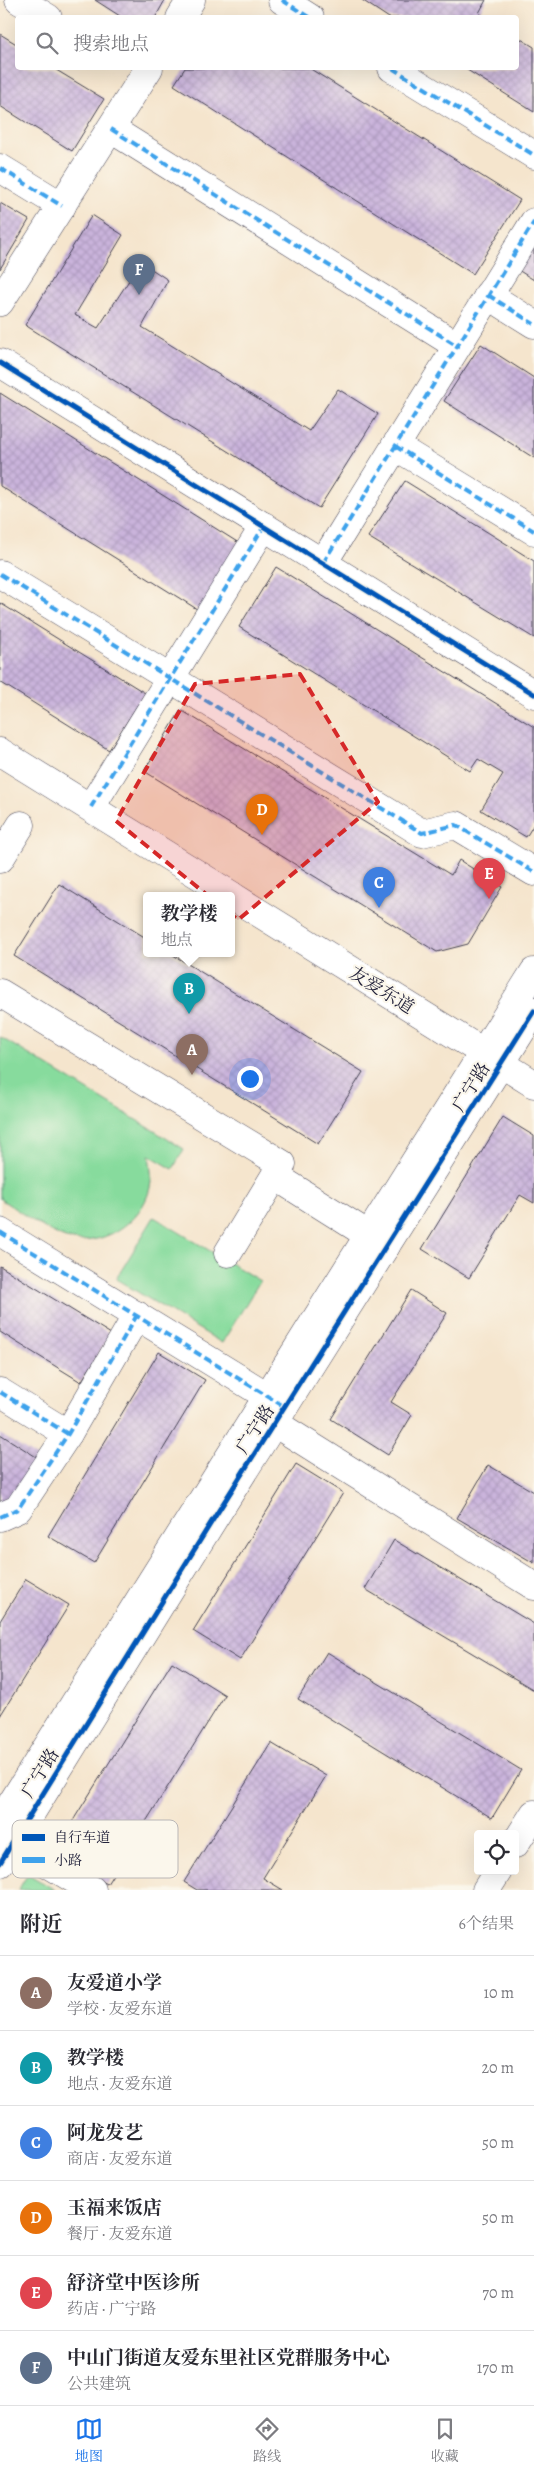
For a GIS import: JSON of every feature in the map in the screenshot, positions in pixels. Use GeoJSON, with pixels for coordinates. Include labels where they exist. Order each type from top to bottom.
{"type":"FeatureCollection","features":[{"type":"Feature","properties":{"kind":"street"},"geometry":{"type":"LineString","coordinates":[[19,0],[43,15]]}},
{"type":"Feature","properties":{"kind":"street"},"geometry":{"type":"LineString","coordinates":[[182,15],[191,0]]}},
{"type":"Feature","properties":{"kind":"street"},"geometry":{"type":"LineString","coordinates":[[282,0],[305,15]]}},
{"type":"Feature","properties":{"kind":"street"},"geometry":{"type":"LineString","coordinates":[[395,70],[534,155]]}},
{"type":"Feature","properties":{"kind":"street"},"geometry":{"type":"LineString","coordinates":[[0,302],[110,129],[140,71]]}},
{"type":"Feature","properties":{"kind":"street"},"geometry":{"type":"LineString","coordinates":[[110,129],[456,345]]}},
{"type":"Feature","properties":{"kind":"street"},"geometry":{"type":"LineString","coordinates":[[0,168],[62,206]]}},
{"type":"Feature","properties":{"kind":"street"},"geometry":{"type":"LineString","coordinates":[[323,563],[456,345],[534,222]]}},
{"type":"Feature","properties":{"kind":"street"},"geometry":{"type":"LineString","coordinates":[[488,296],[534,324]]}},
{"type":"Feature","properties":{"kind":"street"},"geometry":{"type":"LineString","coordinates":[[0,363],[534,694]]}},
{"type":"Feature","properties":{"kind":"street"},"geometry":{"type":"LineString","coordinates":[[395,446],[534,531]]}},
{"type":"Feature","properties":{"kind":"street"},"geometry":{"type":"LineString","coordinates":[[91,807],[171,680],[264,526]]}},
{"type":"Feature","properties":{"kind":"street"},"geometry":{"type":"LineString","coordinates":[[0,574],[422,833],[456,825],[534,872]]}},
{"type":"Feature","properties":{"kind":"street","name":"友爱东道"},"geometry":{"type":"LineString","coordinates":[[0,752],[226,892]]}},
{"type":"Feature","properties":{"kind":"street"},"geometry":{"type":"LineString","coordinates":[[0,859],[21,825]]}},
{"type":"Feature","properties":{"kind":"street","name":"友爱东道"},"geometry":{"type":"LineString","coordinates":[[235,898],[534,1084]]}},
{"type":"Feature","properties":{"kind":"street","name":"广宁路"},"geometry":{"type":"LineString","coordinates":[[16,1820],[271,1409],[492,1059],[534,972]]}},
{"type":"Feature","properties":{"kind":"street"},"geometry":{"type":"LineString","coordinates":[[0,994],[282,1164],[228,1253]]}},
{"type":"Feature","properties":{"kind":"street","name":"广宁路"},"geometry":{"type":"LineString","coordinates":[[492,1059],[534,1011]]}},
{"type":"Feature","properties":{"kind":"street"},"geometry":{"type":"LineString","coordinates":[[275,1176],[378,1241]]}},
{"type":"Feature","properties":{"kind":"street"},"geometry":{"type":"LineString","coordinates":[[0,1232],[137,1315],[271,1409],[534,1586]]}},
{"type":"Feature","properties":{"kind":"street"},"geometry":{"type":"LineString","coordinates":[[0,1517],[18,1509],[68,1434],[137,1315]]}},
{"type":"Feature","properties":{"kind":"street"},"geometry":{"type":"LineString","coordinates":[[0,1392],[68,1434]]}},
{"type":"Feature","properties":{"kind":"street","name":"广宁路"},"geometry":{"type":"LineString","coordinates":[[3,1841],[12,1826]]}},
{"type":"Feature","properties":{"kind":"street"},"geometry":{"type":"LineString","coordinates":[[486,1890],[495,1875]]}},
{"type":"Feature","properties":{"kind":"street"},"geometry":{"type":"LineString","coordinates":[[70,1878],[92,1890]]}},
{"type":"Feature","properties":{"kind":"highlighted area"},"geometry":{"type":"Polygon","coordinates":[[[300,674],[378,802],[238,920],[116,821],[195,684],[300,674]]]}},
{"type":"Feature","properties":{"kind":"green space"},"geometry":{"type":"Polygon","coordinates":[[[0,1037],[184,1149],[173,1169],[149,1155],[151,1182],[148,1195],[134,1217],[112,1234],[86,1241],[64,1238],[0,1199],[0,1037]]]}},
{"type":"Feature","properties":{"kind":"green space"},"geometry":{"type":"Polygon","coordinates":[[[154,1217],[260,1281],[222,1343],[116,1279],[154,1217]]]}},
{"type":"Feature","properties":{"kind":"green space"},"geometry":{"type":"Polygon","coordinates":[[[26,1878],[35,1878],[55,1890],[18,1890],[26,1878]]]}},
{"type":"Feature","properties":{"kind":"building"},"geometry":{"type":"Polygon","coordinates":[[[95,0],[165,0],[157,15],[118,15],[95,0]]]}},
{"type":"Feature","properties":{"kind":"building"},"geometry":{"type":"Polygon","coordinates":[[[362,0],[486,0],[479,13],[482,15],[384,15],[362,0]]]}},
{"type":"Feature","properties":{"kind":"building"},"geometry":{"type":"Polygon","coordinates":[[[0,34],[15,43],[15,70],[56,70],[104,99],[72,151],[0,106],[0,34]]]}},
{"type":"Feature","properties":{"kind":"building"},"geometry":{"type":"Polygon","coordinates":[[[519,38],[534,47],[534,112],[467,70],[519,70],[519,38]]]}},
{"type":"Feature","properties":{"kind":"building"},"geometry":{"type":"Polygon","coordinates":[[[184,70],[312,70],[520,200],[473,274],[174,85],[184,70]]]}},
{"type":"Feature","properties":{"kind":"building"},"geometry":{"type":"Polygon","coordinates":[[[0,203],[29,220],[0,269],[0,203]]]}},
{"type":"Feature","properties":{"kind":"building"},"geometry":{"type":"Polygon","coordinates":[[[92,215],[123,235],[75,315],[98,328],[141,262],[168,280],[142,327],[309,431],[338,389],[378,414],[319,508],[25,325],[92,215]]]}},
{"type":"Feature","properties":{"kind":"building"},"geometry":{"type":"Polygon","coordinates":[[[534,243],[534,280],[518,270],[534,243]]]}},
{"type":"Feature","properties":{"kind":"building"},"geometry":{"type":"Polygon","coordinates":[[[481,344],[534,378],[534,458],[444,401],[481,344]]]}},
{"type":"Feature","properties":{"kind":"building"},"geometry":{"type":"Polygon","coordinates":[[[0,393],[242,545],[200,611],[0,486],[0,393]]]}},
{"type":"Feature","properties":{"kind":"building"},"geometry":{"type":"Polygon","coordinates":[[[405,481],[534,561],[534,638],[368,537],[405,481]]]}},
{"type":"Feature","properties":{"kind":"building"},"geometry":{"type":"Polygon","coordinates":[[[276,567],[534,727],[534,824],[526,837],[481,810],[503,774],[478,759],[470,771],[239,627],[276,567]]]}},
{"type":"Feature","properties":{"kind":"building"},"geometry":{"type":"Polygon","coordinates":[[[0,603],[145,693],[109,750],[0,682],[0,603]]]}},
{"type":"Feature","properties":{"kind":"building"},"geometry":{"type":"Polygon","coordinates":[[[181,710],[451,875],[459,860],[502,887],[468,944],[437,952],[144,771],[181,710]]]}},
{"type":"Feature","properties":{"kind":"building"},"geometry":{"type":"Polygon","coordinates":[[[59,884],[143,936],[143,957],[176,957],[363,1072],[318,1144],[14,956],[59,884]]]}},
{"type":"Feature","properties":{"kind":"building"},"geometry":{"type":"Polygon","coordinates":[[[503,1117],[534,1136],[534,1203],[520,1195],[469,1278],[422,1249],[503,1117]]]}},
{"type":"Feature","properties":{"kind":"building"},"geometry":{"type":"Polygon","coordinates":[[[0,1266],[111,1334],[81,1382],[0,1332],[0,1266]]]}},
{"type":"Feature","properties":{"kind":"building"},"geometry":{"type":"Polygon","coordinates":[[[411,1290],[447,1313],[391,1402],[412,1415],[388,1455],[331,1419],[411,1290]]]}},
{"type":"Feature","properties":{"kind":"building"},"geometry":{"type":"Polygon","coordinates":[[[159,1352],[205,1380],[94,1563],[48,1536],[159,1352]]]}},
{"type":"Feature","properties":{"kind":"building"},"geometry":{"type":"Polygon","coordinates":[[[0,1434],[38,1458],[5,1510],[0,1507],[0,1434]]]}},
{"type":"Feature","properties":{"kind":"building"},"geometry":{"type":"Polygon","coordinates":[[[296,1464],[343,1493],[240,1660],[193,1631],[296,1464]]]}},
{"type":"Feature","properties":{"kind":"building"},"geometry":{"type":"Polygon","coordinates":[[[488,1465],[534,1492],[534,1563],[457,1518],[488,1465]]]}},
{"type":"Feature","properties":{"kind":"building"},"geometry":{"type":"Polygon","coordinates":[[[394,1540],[534,1624],[534,1690],[365,1589],[394,1540]]]}},
{"type":"Feature","properties":{"kind":"building"},"geometry":{"type":"Polygon","coordinates":[[[26,1579],[69,1605],[0,1716],[0,1621],[26,1579]]]}},
{"type":"Feature","properties":{"kind":"building"},"geometry":{"type":"Polygon","coordinates":[[[327,1652],[521,1770],[492,1818],[298,1699],[327,1652]]]}},
{"type":"Feature","properties":{"kind":"building"},"geometry":{"type":"Polygon","coordinates":[[[172,1662],[225,1695],[147,1820],[73,1820],[172,1662]]]}},
{"type":"Feature","properties":{"kind":"building"},"geometry":{"type":"Polygon","coordinates":[[[271,1743],[326,1776],[263,1878],[283,1890],[197,1890],[184,1882],[271,1743]]]}},
{"type":"Feature","properties":{"kind":"building"},"geometry":{"type":"Polygon","coordinates":[[[97,1878],[111,1878],[107,1884],[97,1878]]]}},
{"type":"Feature","properties":{"kind":"marked path"},"geometry":{"type":"LineString","coordinates":[[282,0],[305,15]]}},
{"type":"Feature","properties":{"kind":"marked path"},"geometry":{"type":"LineString","coordinates":[[395,70],[534,155]]}},
{"type":"Feature","properties":{"kind":"marked path"},"geometry":{"type":"LineString","coordinates":[[111,129],[456,345]]}},
{"type":"Feature","properties":{"kind":"marked path"},"geometry":{"type":"LineString","coordinates":[[0,168],[62,206]]}},
{"type":"Feature","properties":{"kind":"marked path"},"geometry":{"type":"LineString","coordinates":[[323,563],[534,222]]}},
{"type":"Feature","properties":{"kind":"marked path"},"geometry":{"type":"LineString","coordinates":[[488,295],[534,324]]}},
{"type":"Feature","properties":{"kind":"marked path"},"geometry":{"type":"LineString","coordinates":[[395,446],[534,531]]}},
{"type":"Feature","properties":{"kind":"marked path"},"geometry":{"type":"LineString","coordinates":[[91,807],[264,526]]}},
{"type":"Feature","properties":{"kind":"marked path"},"geometry":{"type":"LineString","coordinates":[[0,574],[422,833],[456,825],[534,872]]}},
{"type":"Feature","properties":{"kind":"marked path"},"geometry":{"type":"LineString","coordinates":[[0,1232],[285,1407]]}},
{"type":"Feature","properties":{"kind":"marked path"},"geometry":{"type":"LineString","coordinates":[[0,1517],[18,1509],[68,1434],[137,1315]]}},
{"type":"Feature","properties":{"kind":"marked path"},"geometry":{"type":"LineString","coordinates":[[0,1392],[68,1434]]}},
{"type":"Feature","properties":{"kind":"cycle path"},"geometry":{"type":"LineString","coordinates":[[0,363],[534,694]]}},
{"type":"Feature","properties":{"kind":"cycle path"},"geometry":{"type":"LineString","coordinates":[[27,1820],[209,1526],[534,1011]]}},
{"type":"Feature","properties":{"kind":"cycle path"},"geometry":{"type":"LineString","coordinates":[[0,1863],[12,1844]]}},
{"type":"Feature","properties":{"kind":"place","name":"中山门街道友爱东里社区党群服务中心"},"geometry":{"type":"Point","coordinates":[139,295]}},
{"type":"Feature","properties":{"kind":"place","name":"玉福来饭店"},"geometry":{"type":"Point","coordinates":[262,835]}},
{"type":"Feature","properties":{"kind":"place","name":"舒济堂中医诊所"},"geometry":{"type":"Point","coordinates":[489,899]}},
{"type":"Feature","properties":{"kind":"place","name":"阿龙发艺"},"geometry":{"type":"Point","coordinates":[379,908]}},
{"type":"Feature","properties":{"kind":"place","name":"教学楼"},"geometry":{"type":"Point","coordinates":[189,1014]}},
{"type":"Feature","properties":{"kind":"place","name":"友爱道小学"},"geometry":{"type":"Point","coordinates":[192,1075]}}]}
